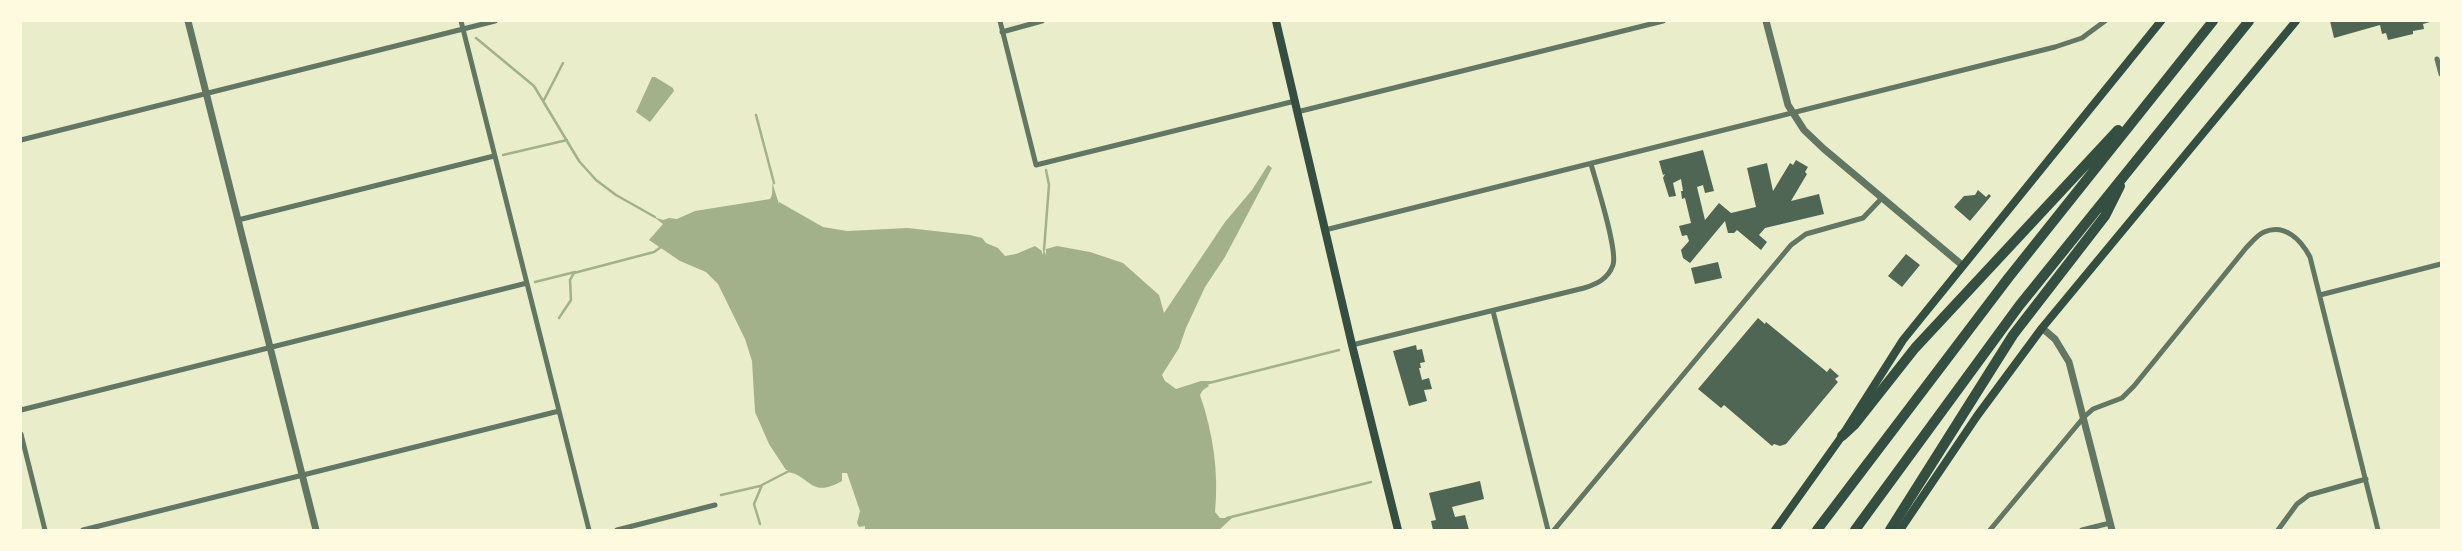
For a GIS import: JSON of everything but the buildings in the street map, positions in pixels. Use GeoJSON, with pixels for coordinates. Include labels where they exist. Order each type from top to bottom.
{"type":"FeatureCollection","features":[{"type":"Feature","properties":{"kind":"highway"},"geometry":{"type":"LineString","coordinates":[[1817,530],[2009,277],[2213,21]]}},
{"type":"Feature","properties":{"kind":"highway"},"geometry":{"type":"LineString","coordinates":[[1855,530],[2019,306],[2249,21]]}},
{"type":"Feature","properties":{"kind":"highway"},"geometry":{"type":"LineString","coordinates":[[1842,436],[1855,424],[1916,348],[2175,69]]}},
{"type":"Feature","properties":{"kind":"highway"},"geometry":{"type":"LineString","coordinates":[[1890,530],[2013,335],[2105,216],[2128,170]]}},
{"type":"Feature","properties":{"kind":"main road"},"geometry":{"type":"LineString","coordinates":[[1276,21],[1352,345],[1398,530]]}},
{"type":"Feature","properties":{"kind":"main road"},"geometry":{"type":"LineString","coordinates":[[1775,530],[1842,436],[1904,340],[1962,265],[2161,21]]}},
{"type":"Feature","properties":{"kind":"main road"},"geometry":{"type":"LineString","coordinates":[[1900,530],[1977,416],[2042,328],[2296,21]]}},
{"type":"Feature","properties":{"kind":"street"},"geometry":{"type":"LineString","coordinates":[[188,21],[316,530]]}},
{"type":"Feature","properties":{"kind":"street"},"geometry":{"type":"LineString","coordinates":[[460,21],[589,530]]}},
{"type":"Feature","properties":{"kind":"street"},"geometry":{"type":"LineString","coordinates":[[21,140],[495,21]]}},
{"type":"Feature","properties":{"kind":"street"},"geometry":{"type":"LineString","coordinates":[[1000,21],[1036,165],[1295,101]]}},
{"type":"Feature","properties":{"kind":"street"},"geometry":{"type":"LineString","coordinates":[[1002,32],[1042,21]]}},
{"type":"Feature","properties":{"kind":"street"},"geometry":{"type":"LineString","coordinates":[[1298,112],[1662,21]]}},
{"type":"Feature","properties":{"kind":"street"},"geometry":{"type":"LineString","coordinates":[[1766,21],[1791,113],[1804,130],[1962,265]]}},
{"type":"Feature","properties":{"kind":"street"},"geometry":{"type":"LineString","coordinates":[[1325,230],[2055,47],[2082,38],[2104,21]]}},
{"type":"Feature","properties":{"kind":"street"},"geometry":{"type":"LineString","coordinates":[[2437,59],[2441,74]]}},
{"type":"Feature","properties":{"kind":"street"},"geometry":{"type":"LineString","coordinates":[[238,220],[494,156]]}},
{"type":"Feature","properties":{"kind":"street"},"geometry":{"type":"LineString","coordinates":[[1352,345],[1594,284],[1606,277],[1614,258],[1591,164]]}},
{"type":"Feature","properties":{"kind":"street"},"geometry":{"type":"LineString","coordinates":[[1554,530],[1791,245],[1806,234],[1863,218],[1882,198]]}},
{"type":"Feature","properties":{"kind":"street"},"geometry":{"type":"LineString","coordinates":[[1990,530],[2084,417],[2093,410],[2122,398],[2134,386],[2246,248],[2263,232],[2280,229],[2288,232],[2304,245],[2310,257],[2378,530]]}},
{"type":"Feature","properties":{"kind":"street"},"geometry":{"type":"LineString","coordinates":[[2320,295],[2441,264]]}},
{"type":"Feature","properties":{"kind":"street"},"geometry":{"type":"LineString","coordinates":[[21,410],[527,284]]}},
{"type":"Feature","properties":{"kind":"street"},"geometry":{"type":"LineString","coordinates":[[1493,311],[1548,530]]}},
{"type":"Feature","properties":{"kind":"street"},"geometry":{"type":"LineString","coordinates":[[2042,328],[2055,339],[2065,354],[2084,417],[2111,526],[2082,530]]}},
{"type":"Feature","properties":{"kind":"street"},"geometry":{"type":"LineString","coordinates":[[83,530],[559,411]]}},
{"type":"Feature","properties":{"kind":"street"},"geometry":{"type":"LineString","coordinates":[[21,434],[45,530]]}},
{"type":"Feature","properties":{"kind":"street"},"geometry":{"type":"LineString","coordinates":[[2278,530],[2297,504],[2309,495],[2366,479]]}},
{"type":"Feature","properties":{"kind":"street"},"geometry":{"type":"LineString","coordinates":[[617,530],[715,505]]}},
{"type":"Feature","properties":{"kind":"shaded area"},"geometry":{"type":"Polygon","coordinates":[[[652,77],[673,88],[674,91],[650,122],[636,112],[652,77]]]}},
{"type":"Feature","properties":{"kind":"shaded area"},"geometry":{"type":"Polygon","coordinates":[[[1268,165],[1272,168],[1225,257],[1205,287],[1179,348],[1162,375],[1165,381],[1176,389],[1201,381],[1214,381],[1206,383],[1209,386],[1200,395],[1212,438],[1214,453],[1216,482],[1215,512],[1220,518],[1232,518],[1219,530],[865,530],[865,526],[859,527],[857,523],[860,511],[847,473],[842,473],[842,481],[823,488],[817,487],[796,474],[788,472],[789,470],[786,470],[769,444],[755,412],[752,361],[745,339],[718,284],[706,272],[680,261],[649,240],[663,224],[654,217],[663,220],[669,218],[677,219],[695,211],[770,199],[773,183],[775,182],[773,185],[779,204],[779,202],[823,227],[847,231],[908,228],[970,235],[982,238],[986,243],[998,248],[1005,256],[1016,254],[1035,246],[1042,251],[1042,255],[1044,250],[1046,255],[1046,249],[1057,246],[1090,252],[1123,263],[1159,295],[1164,313],[1225,222],[1252,190],[1268,165]]]}},
{"type":"Feature","properties":{"kind":"waterway"},"geometry":{"type":"LineString","coordinates":[[476,38],[534,86],[579,161],[596,180],[616,195],[655,217]]}},
{"type":"Feature","properties":{"kind":"waterway"},"geometry":{"type":"LineString","coordinates":[[544,100],[563,63]]}},
{"type":"Feature","properties":{"kind":"waterway"},"geometry":{"type":"LineString","coordinates":[[756,115],[774,183]]}},
{"type":"Feature","properties":{"kind":"waterway"},"geometry":{"type":"LineString","coordinates":[[503,155],[567,140]]}},
{"type":"Feature","properties":{"kind":"waterway"},"geometry":{"type":"LineString","coordinates":[[1044,250],[1049,185],[1046,170]]}},
{"type":"Feature","properties":{"kind":"waterway"},"geometry":{"type":"LineString","coordinates":[[559,318],[571,300],[570,280],[574,273],[654,252],[661,247]]}},
{"type":"Feature","properties":{"kind":"waterway"},"geometry":{"type":"LineString","coordinates":[[535,282],[575,272]]}},
{"type":"Feature","properties":{"kind":"waterway"},"geometry":{"type":"LineString","coordinates":[[1205,384],[1339,350]]}},
{"type":"Feature","properties":{"kind":"waterway"},"geometry":{"type":"LineString","coordinates":[[721,495],[760,486],[789,471]]}},
{"type":"Feature","properties":{"kind":"waterway"},"geometry":{"type":"LineString","coordinates":[[1227,518],[1371,482]]}},
{"type":"Feature","properties":{"kind":"waterway"},"geometry":{"type":"LineString","coordinates":[[760,524],[754,504],[762,485]]}}]}
